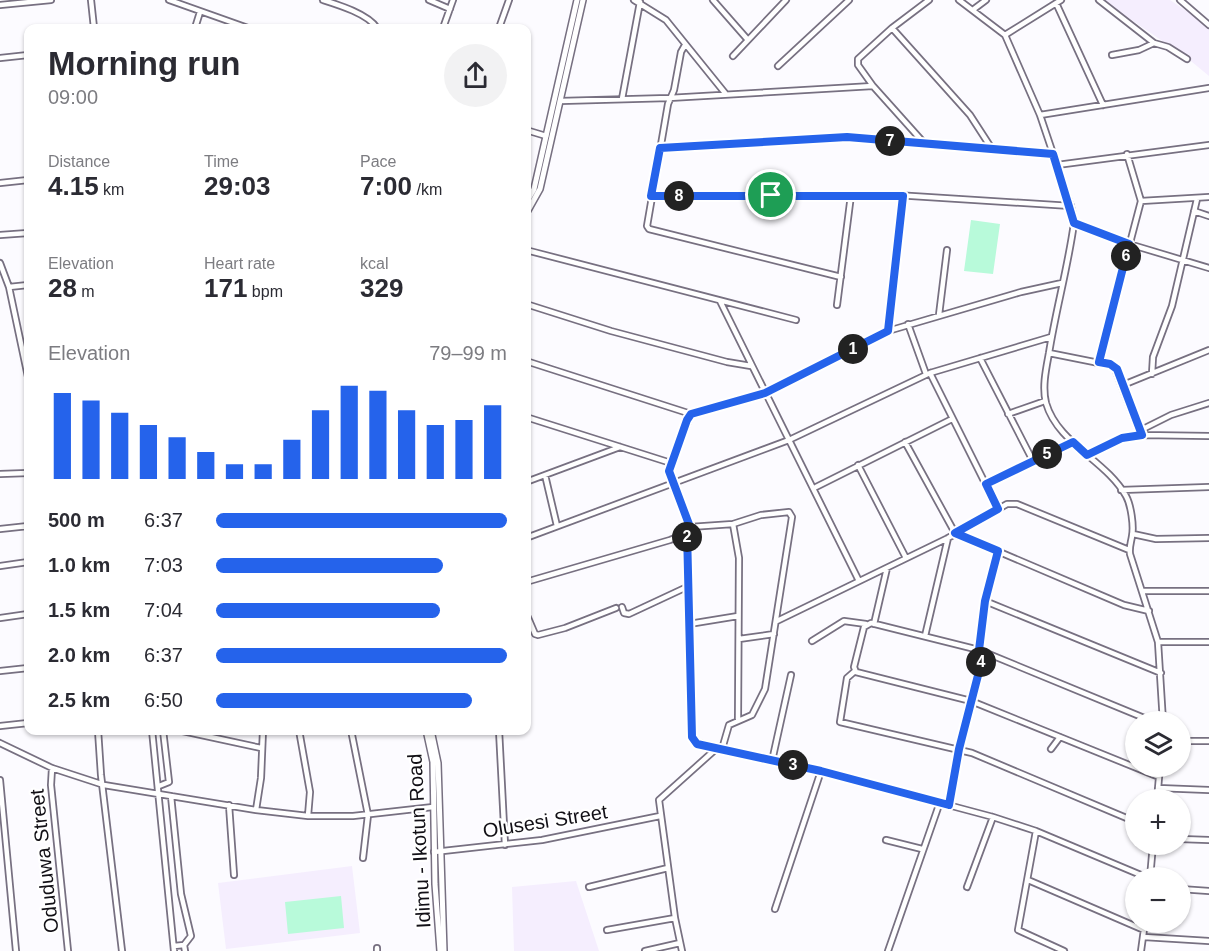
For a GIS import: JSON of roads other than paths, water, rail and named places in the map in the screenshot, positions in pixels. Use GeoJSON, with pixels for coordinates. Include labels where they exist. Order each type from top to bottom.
{"type":"FeatureCollection","features":[{"type":"Feature","properties":{"kind":"main road"},"geometry":{"type":"LineString","coordinates":[[531,194],[577,0]]}},
{"type":"Feature","properties":{"kind":"main road"},"geometry":{"type":"LineString","coordinates":[[531,205],[540,189],[584,0]]}},
{"type":"Feature","properties":{"kind":"main road","name":"Idimu - Ikotun Road"},"geometry":{"type":"LineString","coordinates":[[427,735],[433,762],[440,951]]}},
{"type":"Feature","properties":{"kind":"main road"},"geometry":{"type":"LineString","coordinates":[[432,735],[438,763],[437,852],[444,951]]}},
{"type":"Feature","properties":{"kind":"street"},"geometry":{"type":"LineString","coordinates":[[0,5],[51,0]]}},
{"type":"Feature","properties":{"kind":"street"},"geometry":{"type":"LineString","coordinates":[[92,0],[94,24]]}},
{"type":"Feature","properties":{"kind":"street"},"geometry":{"type":"LineString","coordinates":[[169,0],[236,24]]}},
{"type":"Feature","properties":{"kind":"street"},"geometry":{"type":"LineString","coordinates":[[323,0],[333,2],[374,24]]}},
{"type":"Feature","properties":{"kind":"street"},"geometry":{"type":"LineString","coordinates":[[429,0],[450,9]]}},
{"type":"Feature","properties":{"kind":"street"},"geometry":{"type":"LineString","coordinates":[[444,24],[453,0]]}},
{"type":"Feature","properties":{"kind":"street"},"geometry":{"type":"LineString","coordinates":[[500,24],[508,0]]}},
{"type":"Feature","properties":{"kind":"street"},"geometry":{"type":"LineString","coordinates":[[713,0],[748,40]]}},
{"type":"Feature","properties":{"kind":"street"},"geometry":{"type":"LineString","coordinates":[[733,56],[786,0]]}},
{"type":"Feature","properties":{"kind":"street"},"geometry":{"type":"LineString","coordinates":[[777,66],[849,0]]}},
{"type":"Feature","properties":{"kind":"street"},"geometry":{"type":"LineString","coordinates":[[924,144],[873,86],[858,65],[858,59],[892,27],[929,0]]}},
{"type":"Feature","properties":{"kind":"street"},"geometry":{"type":"LineString","coordinates":[[959,0],[974,9],[1005,35],[1040,115],[1071,206],[1074,223],[1051,337],[1045,401],[1056,424],[1121,490],[1129,504],[1133,534],[1129,550],[1158,642],[1163,711]]}},
{"type":"Feature","properties":{"kind":"street"},"geometry":{"type":"LineString","coordinates":[[974,9],[986,0]]}},
{"type":"Feature","properties":{"kind":"street"},"geometry":{"type":"LineString","coordinates":[[1099,0],[1154,44],[1168,47],[1187,59]]}},
{"type":"Feature","properties":{"kind":"street"},"geometry":{"type":"LineString","coordinates":[[1181,0],[1209,25]]}},
{"type":"Feature","properties":{"kind":"street"},"geometry":{"type":"LineString","coordinates":[[622,99],[638,1],[666,20],[725,93]]}},
{"type":"Feature","properties":{"kind":"street"},"geometry":{"type":"LineString","coordinates":[[1005,35],[1059,1],[1103,105]]}},
{"type":"Feature","properties":{"kind":"street"},"geometry":{"type":"LineString","coordinates":[[196,24],[200,12]]}},
{"type":"Feature","properties":{"kind":"street"},"geometry":{"type":"LineString","coordinates":[[892,27],[970,115],[992,149]]}},
{"type":"Feature","properties":{"kind":"street"},"geometry":{"type":"LineString","coordinates":[[1112,55],[1139,50],[1154,44]]}},
{"type":"Feature","properties":{"kind":"street"},"geometry":{"type":"LineString","coordinates":[[685,45],[681,52],[674,90],[669,98],[646,222],[649,229],[841,277]]}},
{"type":"Feature","properties":{"kind":"street"},"geometry":{"type":"LineString","coordinates":[[0,58],[24,55]]}},
{"type":"Feature","properties":{"kind":"street"},"geometry":{"type":"LineString","coordinates":[[560,101],[669,98],[873,86]]}},
{"type":"Feature","properties":{"kind":"street"},"geometry":{"type":"LineString","coordinates":[[1040,115],[1209,88]]}},
{"type":"Feature","properties":{"kind":"street"},"geometry":{"type":"LineString","coordinates":[[531,132],[546,136]]}},
{"type":"Feature","properties":{"kind":"street"},"geometry":{"type":"LineString","coordinates":[[660,148],[847,137],[1053,154]]}},
{"type":"Feature","properties":{"kind":"street"},"geometry":{"type":"LineString","coordinates":[[1057,165],[1209,145]]}},
{"type":"Feature","properties":{"kind":"street"},"geometry":{"type":"LineString","coordinates":[[1099,362],[1141,201],[1127,154]]}},
{"type":"Feature","properties":{"kind":"street"},"geometry":{"type":"LineString","coordinates":[[0,183],[24,180]]}},
{"type":"Feature","properties":{"kind":"street"},"geometry":{"type":"LineString","coordinates":[[837,305],[851,195]]}},
{"type":"Feature","properties":{"kind":"street"},"geometry":{"type":"LineString","coordinates":[[651,196],[903,196],[1071,206]]}},
{"type":"Feature","properties":{"kind":"street"},"geometry":{"type":"LineString","coordinates":[[888,331],[903,196]]}},
{"type":"Feature","properties":{"kind":"street"},"geometry":{"type":"LineString","coordinates":[[1141,201],[1209,197]]}},
{"type":"Feature","properties":{"kind":"street"},"geometry":{"type":"LineString","coordinates":[[1152,374],[1153,357],[1172,306],[1197,199]]}},
{"type":"Feature","properties":{"kind":"street"},"geometry":{"type":"LineString","coordinates":[[1194,214],[1209,216]]}},
{"type":"Feature","properties":{"kind":"street"},"geometry":{"type":"LineString","coordinates":[[1074,223],[1129,244],[1209,268]]}},
{"type":"Feature","properties":{"kind":"street"},"geometry":{"type":"LineString","coordinates":[[0,235],[24,232]]}},
{"type":"Feature","properties":{"kind":"street"},"geometry":{"type":"LineString","coordinates":[[939,315],[948,250]]}},
{"type":"Feature","properties":{"kind":"street"},"geometry":{"type":"LineString","coordinates":[[531,251],[796,320]]}},
{"type":"Feature","properties":{"kind":"street"},"geometry":{"type":"LineString","coordinates":[[0,263],[9,287],[24,358]]}},
{"type":"Feature","properties":{"kind":"street"},"geometry":{"type":"LineString","coordinates":[[531,363],[691,414],[765,393],[888,331],[939,315],[1062,283]]}},
{"type":"Feature","properties":{"kind":"street"},"geometry":{"type":"LineString","coordinates":[[9,287],[24,285]]}},
{"type":"Feature","properties":{"kind":"street"},"geometry":{"type":"LineString","coordinates":[[720,301],[859,581]]}},
{"type":"Feature","properties":{"kind":"street"},"geometry":{"type":"LineString","coordinates":[[531,305],[611,331],[727,362],[751,366]]}},
{"type":"Feature","properties":{"kind":"street"},"geometry":{"type":"LineString","coordinates":[[908,324],[928,374],[998,509]]}},
{"type":"Feature","properties":{"kind":"street"},"geometry":{"type":"LineString","coordinates":[[531,536],[789,440],[928,374],[1051,337]]}},
{"type":"Feature","properties":{"kind":"street"},"geometry":{"type":"LineString","coordinates":[[1123,385],[1209,350]]}},
{"type":"Feature","properties":{"kind":"street"},"geometry":{"type":"LineString","coordinates":[[1049,353],[1114,366],[1141,433]]}},
{"type":"Feature","properties":{"kind":"street"},"geometry":{"type":"LineString","coordinates":[[980,358],[1033,460]]}},
{"type":"Feature","properties":{"kind":"street"},"geometry":{"type":"LineString","coordinates":[[1008,414],[1045,401]]}},
{"type":"Feature","properties":{"kind":"street"},"geometry":{"type":"LineString","coordinates":[[1087,455],[1122,438],[1141,433],[1171,415],[1209,403]]}},
{"type":"Feature","properties":{"kind":"street"},"geometry":{"type":"LineString","coordinates":[[691,414],[669,471],[688,529],[692,737],[697,744],[821,771],[993,817],[1036,831],[1125,868]]}},
{"type":"Feature","properties":{"kind":"street"},"geometry":{"type":"LineString","coordinates":[[816,487],[952,418]]}},
{"type":"Feature","properties":{"kind":"street"},"geometry":{"type":"LineString","coordinates":[[531,419],[671,463]]}},
{"type":"Feature","properties":{"kind":"street"},"geometry":{"type":"LineString","coordinates":[[1141,433],[1209,436]]}},
{"type":"Feature","properties":{"kind":"street"},"geometry":{"type":"LineString","coordinates":[[905,441],[955,533],[996,548],[1124,605],[1149,611]]}},
{"type":"Feature","properties":{"kind":"street"},"geometry":{"type":"LineString","coordinates":[[986,484],[1073,442]]}},
{"type":"Feature","properties":{"kind":"street"},"geometry":{"type":"LineString","coordinates":[[531,480],[621,447]]}},
{"type":"Feature","properties":{"kind":"street"},"geometry":{"type":"LineString","coordinates":[[858,465],[906,558]]}},
{"type":"Feature","properties":{"kind":"street"},"geometry":{"type":"LineString","coordinates":[[0,474],[24,473]]}},
{"type":"Feature","properties":{"kind":"street"},"geometry":{"type":"LineString","coordinates":[[545,475],[557,526]]}},
{"type":"Feature","properties":{"kind":"street"},"geometry":{"type":"LineString","coordinates":[[1121,490],[1209,487]]}},
{"type":"Feature","properties":{"kind":"street"},"geometry":{"type":"LineString","coordinates":[[777,621],[948,538],[1007,504],[1017,504],[1129,550]]}},
{"type":"Feature","properties":{"kind":"street"},"geometry":{"type":"LineString","coordinates":[[531,581],[670,540],[688,529],[733,524],[775,513],[792,513],[765,688],[754,712],[729,724],[720,748],[662,796],[659,804],[675,918],[682,951]]}},
{"type":"Feature","properties":{"kind":"street"},"geometry":{"type":"LineString","coordinates":[[733,524],[739,558],[738,719]]}},
{"type":"Feature","properties":{"kind":"street"},"geometry":{"type":"LineString","coordinates":[[0,529],[24,526]]}},
{"type":"Feature","properties":{"kind":"street"},"geometry":{"type":"LineString","coordinates":[[1133,534],[1156,539],[1209,538]]}},
{"type":"Feature","properties":{"kind":"street"},"geometry":{"type":"LineString","coordinates":[[925,636],[948,538]]}},
{"type":"Feature","properties":{"kind":"street"},"geometry":{"type":"LineString","coordinates":[[949,805],[981,651],[985,601],[996,548]]}},
{"type":"Feature","properties":{"kind":"street"},"geometry":{"type":"LineString","coordinates":[[0,566],[24,563]]}},
{"type":"Feature","properties":{"kind":"street"},"geometry":{"type":"LineString","coordinates":[[874,624],[887,568]]}},
{"type":"Feature","properties":{"kind":"street"},"geometry":{"type":"LineString","coordinates":[[531,625],[538,635],[565,628],[619,607],[624,613],[629,614],[689,586]]}},
{"type":"Feature","properties":{"kind":"street"},"geometry":{"type":"LineString","coordinates":[[1143,591],[1209,591]]}},
{"type":"Feature","properties":{"kind":"street"},"geometry":{"type":"LineString","coordinates":[[985,601],[1161,673]]}},
{"type":"Feature","properties":{"kind":"street"},"geometry":{"type":"LineString","coordinates":[[0,618],[24,615]]}},
{"type":"Feature","properties":{"kind":"street"},"geometry":{"type":"LineString","coordinates":[[689,624],[738,616]]}},
{"type":"Feature","properties":{"kind":"street"},"geometry":{"type":"LineString","coordinates":[[812,641],[844,621],[874,624],[981,651],[1127,711]]}},
{"type":"Feature","properties":{"kind":"street"},"geometry":{"type":"LineString","coordinates":[[866,624],[855,671],[847,678],[840,722],[959,749],[1125,817]]}},
{"type":"Feature","properties":{"kind":"street"},"geometry":{"type":"LineString","coordinates":[[739,639],[774,634]]}},
{"type":"Feature","properties":{"kind":"street"},"geometry":{"type":"LineString","coordinates":[[1158,642],[1209,642]]}},
{"type":"Feature","properties":{"kind":"street"},"geometry":{"type":"LineString","coordinates":[[0,671],[24,668]]}},
{"type":"Feature","properties":{"kind":"street"},"geometry":{"type":"LineString","coordinates":[[855,671],[971,701],[1125,763]]}},
{"type":"Feature","properties":{"kind":"street"},"geometry":{"type":"LineString","coordinates":[[772,761],[790,675]]}},
{"type":"Feature","properties":{"kind":"street"},"geometry":{"type":"LineString","coordinates":[[0,726],[24,723]]}},
{"type":"Feature","properties":{"kind":"street"},"geometry":{"type":"LineString","coordinates":[[98,735],[122,951]]}},
{"type":"Feature","properties":{"kind":"street"},"geometry":{"type":"LineString","coordinates":[[153,735],[174,948],[184,948],[191,936],[181,894],[171,796]]}},
{"type":"Feature","properties":{"kind":"street"},"geometry":{"type":"LineString","coordinates":[[159,786],[169,782],[164,735]]}},
{"type":"Feature","properties":{"kind":"street"},"geometry":{"type":"LineString","coordinates":[[201,735],[261,748]]}},
{"type":"Feature","properties":{"kind":"street"},"geometry":{"type":"LineString","coordinates":[[256,810],[261,778],[262,735]]}},
{"type":"Feature","properties":{"kind":"street"},"geometry":{"type":"LineString","coordinates":[[300,735],[310,792],[308,816]]}},
{"type":"Feature","properties":{"kind":"street"},"geometry":{"type":"LineString","coordinates":[[352,735],[368,815],[363,858]]}},
{"type":"Feature","properties":{"kind":"street"},"geometry":{"type":"LineString","coordinates":[[499,735],[505,844]]}},
{"type":"Feature","properties":{"kind":"street"},"geometry":{"type":"LineString","coordinates":[[1051,749],[1060,737]]}},
{"type":"Feature","properties":{"kind":"street"},"geometry":{"type":"LineString","coordinates":[[1191,741],[1209,741]]}},
{"type":"Feature","properties":{"kind":"street"},"geometry":{"type":"LineString","coordinates":[[0,743],[52,768],[104,785],[256,810],[308,816],[368,815],[433,807]]}},
{"type":"Feature","properties":{"kind":"street","name":"Oduduwa Street"},"geometry":{"type":"LineString","coordinates":[[52,768],[51,785],[68,951]]}},
{"type":"Feature","properties":{"kind":"street"},"geometry":{"type":"LineString","coordinates":[[775,909],[821,771]]}},
{"type":"Feature","properties":{"kind":"street"},"geometry":{"type":"LineString","coordinates":[[1159,777],[1158,788],[1209,790]]}},
{"type":"Feature","properties":{"kind":"street"},"geometry":{"type":"LineString","coordinates":[[0,780],[16,951]]}},
{"type":"Feature","properties":{"kind":"street"},"geometry":{"type":"LineString","coordinates":[[888,951],[940,802]]}},
{"type":"Feature","properties":{"kind":"street"},"geometry":{"type":"LineString","coordinates":[[229,805],[234,875]]}},
{"type":"Feature","properties":{"kind":"street","name":"Olusesi Street"},"geometry":{"type":"LineString","coordinates":[[437,852],[505,844],[660,816]]}},
{"type":"Feature","properties":{"kind":"street"},"geometry":{"type":"LineString","coordinates":[[967,887],[993,817]]}},
{"type":"Feature","properties":{"kind":"street"},"geometry":{"type":"LineString","coordinates":[[1036,831],[1018,930],[1064,951]]}},
{"type":"Feature","properties":{"kind":"street"},"geometry":{"type":"LineString","coordinates":[[1191,839],[1209,840]]}},
{"type":"Feature","properties":{"kind":"street"},"geometry":{"type":"LineString","coordinates":[[886,840],[922,849]]}},
{"type":"Feature","properties":{"kind":"street"},"geometry":{"type":"LineString","coordinates":[[589,887],[668,868]]}},
{"type":"Feature","properties":{"kind":"street"},"geometry":{"type":"LineString","coordinates":[[1028,880],[1125,922]]}},
{"type":"Feature","properties":{"kind":"street"},"geometry":{"type":"LineString","coordinates":[[1191,890],[1209,891]]}},
{"type":"Feature","properties":{"kind":"street"},"geometry":{"type":"LineString","coordinates":[[607,930],[675,918]]}},
{"type":"Feature","properties":{"kind":"street"},"geometry":{"type":"LineString","coordinates":[[1141,951],[1144,933]]}},
{"type":"Feature","properties":{"kind":"street"},"geometry":{"type":"LineString","coordinates":[[1144,937],[1209,941]]}},
{"type":"Feature","properties":{"kind":"street"},"geometry":{"type":"LineString","coordinates":[[645,951],[680,943]]}}]}
